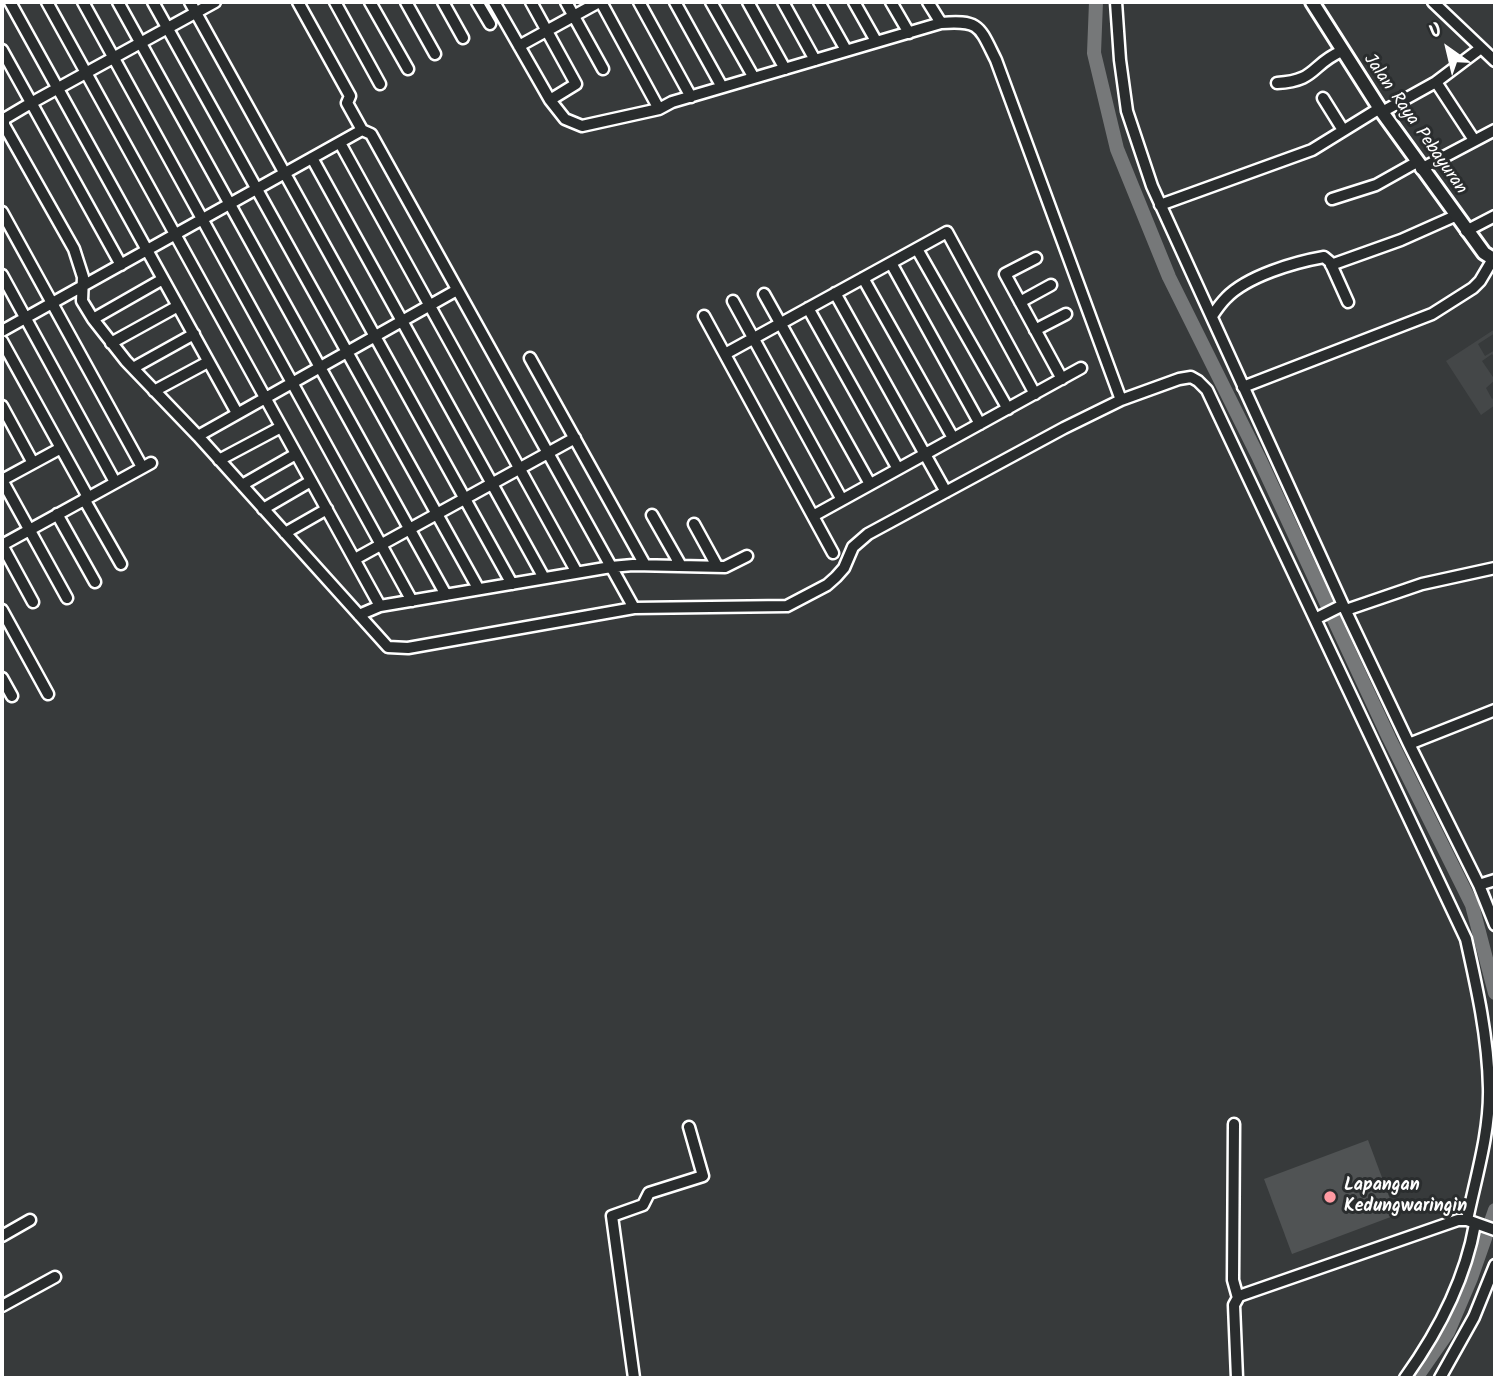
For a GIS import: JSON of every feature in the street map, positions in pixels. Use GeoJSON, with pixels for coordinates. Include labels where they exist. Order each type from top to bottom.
{"type":"FeatureCollection","features":[{"type":"Feature","properties":{"kind":"main road","name":"Jalan Raya Pebayuran"},"geometry":{"type":"LineString","coordinates":[[1312,2],[1419,166],[1466,231],[1484,253],[1494,259]]}},
{"type":"Feature","properties":{"kind":"street"},"geometry":{"type":"LineString","coordinates":[[10,2],[237,413]]}},
{"type":"Feature","properties":{"kind":"street"},"geometry":{"type":"LineString","coordinates":[[47,2],[380,606]]}},
{"type":"Feature","properties":{"kind":"street"},"geometry":{"type":"LineString","coordinates":[[83,2],[412,601]]}},
{"type":"Feature","properties":{"kind":"street"},"geometry":{"type":"LineString","coordinates":[[118,2],[446,595]]}},
{"type":"Feature","properties":{"kind":"street"},"geometry":{"type":"LineString","coordinates":[[153,2],[478,588]]}},
{"type":"Feature","properties":{"kind":"street"},"geometry":{"type":"LineString","coordinates":[[190,2],[512,584]]}},
{"type":"Feature","properties":{"kind":"street"},"geometry":{"type":"LineString","coordinates":[[215,2],[3,117],[4,125],[77,257],[83,277],[82,301],[93,319],[133,368],[198,436],[388,647],[396,649],[634,608],[787,606],[836,578],[858,541],[1064,428],[1121,400],[1179,379],[1191,377],[1207,390],[1319,617],[1466,939],[1483,1016],[1489,1088],[1472,1243],[1455,1294],[1405,1378]]}},
{"type":"Feature","properties":{"kind":"street"},"geometry":{"type":"LineString","coordinates":[[298,2],[350,96],[347,103],[362,130],[371,134],[634,608]]}},
{"type":"Feature","properties":{"kind":"street"},"geometry":{"type":"LineString","coordinates":[[335,2],[380,84]]}},
{"type":"Feature","properties":{"kind":"street"},"geometry":{"type":"LineString","coordinates":[[370,2],[408,69]]}},
{"type":"Feature","properties":{"kind":"street"},"geometry":{"type":"LineString","coordinates":[[406,2],[435,54]]}},
{"type":"Feature","properties":{"kind":"street"},"geometry":{"type":"LineString","coordinates":[[443,2],[463,38]]}},
{"type":"Feature","properties":{"kind":"street"},"geometry":{"type":"LineString","coordinates":[[477,2],[490,24]]}},
{"type":"Feature","properties":{"kind":"street"},"geometry":{"type":"LineString","coordinates":[[494,2],[550,100],[565,119],[582,126],[660,108],[940,23],[969,22],[984,36],[996,60],[1121,400]]}},
{"type":"Feature","properties":{"kind":"street"},"geometry":{"type":"LineString","coordinates":[[531,2],[576,84],[550,100]]}},
{"type":"Feature","properties":{"kind":"street"},"geometry":{"type":"LineString","coordinates":[[566,2],[603,69]]}},
{"type":"Feature","properties":{"kind":"street"},"geometry":{"type":"LineString","coordinates":[[519,46],[600,2],[660,108]]}},
{"type":"Feature","properties":{"kind":"street"},"geometry":{"type":"LineString","coordinates":[[639,2],[691,97]]}},
{"type":"Feature","properties":{"kind":"street"},"geometry":{"type":"LineString","coordinates":[[675,2],[722,87]]}},
{"type":"Feature","properties":{"kind":"street"},"geometry":{"type":"LineString","coordinates":[[711,2],[754,78]]}},
{"type":"Feature","properties":{"kind":"street"},"geometry":{"type":"LineString","coordinates":[[748,2],[786,69]]}},
{"type":"Feature","properties":{"kind":"street"},"geometry":{"type":"LineString","coordinates":[[783,2],[815,60]]}},
{"type":"Feature","properties":{"kind":"street"},"geometry":{"type":"LineString","coordinates":[[819,2],[846,50]]}},
{"type":"Feature","properties":{"kind":"street"},"geometry":{"type":"LineString","coordinates":[[854,2],[876,41]]}},
{"type":"Feature","properties":{"kind":"street"},"geometry":{"type":"LineString","coordinates":[[891,2],[909,33]]}},
{"type":"Feature","properties":{"kind":"street"},"geometry":{"type":"LineString","coordinates":[[928,2],[940,23]]}},
{"type":"Feature","properties":{"kind":"street"},"geometry":{"type":"LineString","coordinates":[[1116,2],[1127,111],[1140,156],[1160,205],[1409,744],[1479,885],[1491,901],[1495,925]]}},
{"type":"Feature","properties":{"kind":"street"},"geometry":{"type":"LineString","coordinates":[[1433,2],[1495,61]]}},
{"type":"Feature","properties":{"kind":"street"},"geometry":{"type":"LineString","coordinates":[[1160,205],[1312,150],[1436,82],[1481,48]]}},
{"type":"Feature","properties":{"kind":"street"},"geometry":{"type":"LineString","coordinates":[[2,50],[121,265]]}},
{"type":"Feature","properties":{"kind":"street"},"geometry":{"type":"LineString","coordinates":[[1277,83],[1300,81],[1342,51]]}},
{"type":"Feature","properties":{"kind":"street"},"geometry":{"type":"LineString","coordinates":[[1436,82],[1474,140]]}},
{"type":"Feature","properties":{"kind":"street"},"geometry":{"type":"LineString","coordinates":[[1323,98],[1343,131]]}},
{"type":"Feature","properties":{"kind":"street"},"geometry":{"type":"LineString","coordinates":[[2,331],[362,130]]}},
{"type":"Feature","properties":{"kind":"street"},"geometry":{"type":"LineString","coordinates":[[1332,199],[1380,183],[1495,130]]}},
{"type":"Feature","properties":{"kind":"street"},"geometry":{"type":"LineString","coordinates":[[340,143],[576,571]]}},
{"type":"Feature","properties":{"kind":"street"},"geometry":{"type":"LineString","coordinates":[[312,159],[544,578]]}},
{"type":"Feature","properties":{"kind":"street"},"geometry":{"type":"LineString","coordinates":[[2,212],[146,465],[2,545],[33,602]]}},
{"type":"Feature","properties":{"kind":"street"},"geometry":{"type":"LineString","coordinates":[[1331,265],[1401,240],[1455,216]]}},
{"type":"Feature","properties":{"kind":"street"},"geometry":{"type":"LineString","coordinates":[[1466,231],[1495,216]]}},
{"type":"Feature","properties":{"kind":"street"},"geometry":{"type":"LineString","coordinates":[[725,354],[947,232],[1035,394]]}},
{"type":"Feature","properties":{"kind":"street"},"geometry":{"type":"LineString","coordinates":[[917,249],[1008,409]]}},
{"type":"Feature","properties":{"kind":"street"},"geometry":{"type":"LineString","coordinates":[[1212,316],[1226,297],[1243,285],[1265,275],[1324,257],[1328,258],[1348,302]]}},
{"type":"Feature","properties":{"kind":"street"},"geometry":{"type":"LineString","coordinates":[[1035,258],[1005,274],[1062,379]]}},
{"type":"Feature","properties":{"kind":"street"},"geometry":{"type":"LineString","coordinates":[[1243,387],[1432,314],[1473,288],[1494,259]]}},
{"type":"Feature","properties":{"kind":"street"},"geometry":{"type":"LineString","coordinates":[[891,263],[980,424]]}},
{"type":"Feature","properties":{"kind":"street"},"geometry":{"type":"LineString","coordinates":[[2,275],[115,482]]}},
{"type":"Feature","properties":{"kind":"street"},"geometry":{"type":"LineString","coordinates":[[863,278],[953,439]]}},
{"type":"Feature","properties":{"kind":"street"},"geometry":{"type":"LineString","coordinates":[[93,319],[163,279]]}},
{"type":"Feature","properties":{"kind":"street"},"geometry":{"type":"LineString","coordinates":[[1020,302],[1051,285]]}},
{"type":"Feature","properties":{"kind":"street"},"geometry":{"type":"LineString","coordinates":[[198,436],[457,290]]}},
{"type":"Feature","properties":{"kind":"street"},"geometry":{"type":"LineString","coordinates":[[835,293],[946,492]]}},
{"type":"Feature","properties":{"kind":"street"},"geometry":{"type":"LineString","coordinates":[[764,294],[870,484]]}},
{"type":"Feature","properties":{"kind":"street"},"geometry":{"type":"LineString","coordinates":[[733,301],[842,500]]}},
{"type":"Feature","properties":{"kind":"street"},"geometry":{"type":"LineString","coordinates":[[111,343],[178,306]]}},
{"type":"Feature","properties":{"kind":"street"},"geometry":{"type":"LineString","coordinates":[[808,308],[898,469]]}},
{"type":"Feature","properties":{"kind":"street"},"geometry":{"type":"LineString","coordinates":[[1035,330],[1066,314]]}},
{"type":"Feature","properties":{"kind":"street"},"geometry":{"type":"LineString","coordinates":[[704,316],[833,553]]}},
{"type":"Feature","properties":{"kind":"street"},"geometry":{"type":"LineString","coordinates":[[133,368],[194,334]]}},
{"type":"Feature","properties":{"kind":"street"},"geometry":{"type":"LineString","coordinates":[[2,341],[121,564]]}},
{"type":"Feature","properties":{"kind":"street"},"geometry":{"type":"LineString","coordinates":[[530,358],[645,565]]}},
{"type":"Feature","properties":{"kind":"street"},"geometry":{"type":"LineString","coordinates":[[154,391],[208,362]]}},
{"type":"Feature","properties":{"kind":"street"},"geometry":{"type":"LineString","coordinates":[[813,516],[1081,368]]}},
{"type":"Feature","properties":{"kind":"street"},"geometry":{"type":"LineString","coordinates":[[2,406],[33,463]]}},
{"type":"Feature","properties":{"kind":"street"},"geometry":{"type":"LineString","coordinates":[[219,460],[281,427]]}},
{"type":"Feature","properties":{"kind":"street"},"geometry":{"type":"LineString","coordinates":[[355,559],[575,438]]}},
{"type":"Feature","properties":{"kind":"street"},"geometry":{"type":"LineString","coordinates":[[61,448],[2,480],[68,598]]}},
{"type":"Feature","properties":{"kind":"street"},"geometry":{"type":"LineString","coordinates":[[242,485],[296,454]]}},
{"type":"Feature","properties":{"kind":"street"},"geometry":{"type":"LineString","coordinates":[[263,509],[311,481]]}},
{"type":"Feature","properties":{"kind":"street"},"geometry":{"type":"LineString","coordinates":[[285,533],[327,509]]}},
{"type":"Feature","properties":{"kind":"street"},"geometry":{"type":"LineString","coordinates":[[57,514],[95,582]]}},
{"type":"Feature","properties":{"kind":"street"},"geometry":{"type":"LineString","coordinates":[[652,515],[681,566]]}},
{"type":"Feature","properties":{"kind":"street"},"geometry":{"type":"LineString","coordinates":[[694,524],[717,566]]}},
{"type":"Feature","properties":{"kind":"street"},"geometry":{"type":"LineString","coordinates":[[359,615],[380,606],[576,571],[645,565],[725,567],[747,556]]}},
{"type":"Feature","properties":{"kind":"street"},"geometry":{"type":"LineString","coordinates":[[1319,617],[1422,584],[1495,568]]}},
{"type":"Feature","properties":{"kind":"street"},"geometry":{"type":"LineString","coordinates":[[2,610],[48,694]]}},
{"type":"Feature","properties":{"kind":"street"},"geometry":{"type":"LineString","coordinates":[[2,678],[12,696]]}},
{"type":"Feature","properties":{"kind":"street"},"geometry":{"type":"LineString","coordinates":[[1409,744],[1495,710]]}},
{"type":"Feature","properties":{"kind":"street"},"geometry":{"type":"LineString","coordinates":[[1479,885],[1495,880]]}},
{"type":"Feature","properties":{"kind":"street"},"geometry":{"type":"LineString","coordinates":[[1234,1124],[1233,1280],[1238,1298]]}},
{"type":"Feature","properties":{"kind":"street"},"geometry":{"type":"LineString","coordinates":[[634,1378],[612,1216],[643,1205],[649,1193],[703,1176],[689,1127]]}},
{"type":"Feature","properties":{"kind":"street"},"geometry":{"type":"LineString","coordinates":[[2,1236],[30,1220]]}},
{"type":"Feature","properties":{"kind":"street"},"geometry":{"type":"LineString","coordinates":[[1237,1378],[1234,1305],[1238,1298],[1246,1293],[1451,1223],[1475,1224],[1495,1230]]}},
{"type":"Feature","properties":{"kind":"street"},"geometry":{"type":"LineString","coordinates":[[1440,1378],[1474,1317],[1495,1265]]}},
{"type":"Feature","properties":{"kind":"street"},"geometry":{"type":"LineString","coordinates":[[2,1306],[55,1278]]}},
{"type":"Feature","properties":{"kind":"shaded area"},"geometry":{"type":"Polygon","coordinates":[[[1495,329],[1495,333],[1478,344],[1485,356],[1495,350],[1495,359],[1492,354],[1482,361],[1495,380],[1486,388],[1492,399],[1495,397],[1495,405],[1481,415],[1446,361],[1495,329]]]}},
{"type":"Feature","properties":{"kind":"shaded area","name":"Lapangan Kedungwaringin"},"geometry":{"type":"Polygon","coordinates":[[[1368,1140],[1396,1215],[1292,1254],[1264,1179],[1368,1140]]]}},
{"type":"Feature","properties":{"kind":"waterway"},"geometry":{"type":"LineString","coordinates":[[1096,2],[1094,53],[1117,149],[1169,277],[1259,458],[1389,738],[1472,905],[1495,993]]}},
{"type":"Feature","properties":{"kind":"waterway"},"geometry":{"type":"LineString","coordinates":[[1416,1378],[1448,1332],[1495,1210]]}},
{"type":"Feature","properties":{"kind":"place","name":"Lapangan Kedungwaringin"},"geometry":{"type":"Point","coordinates":[1330,1197]}}]}
